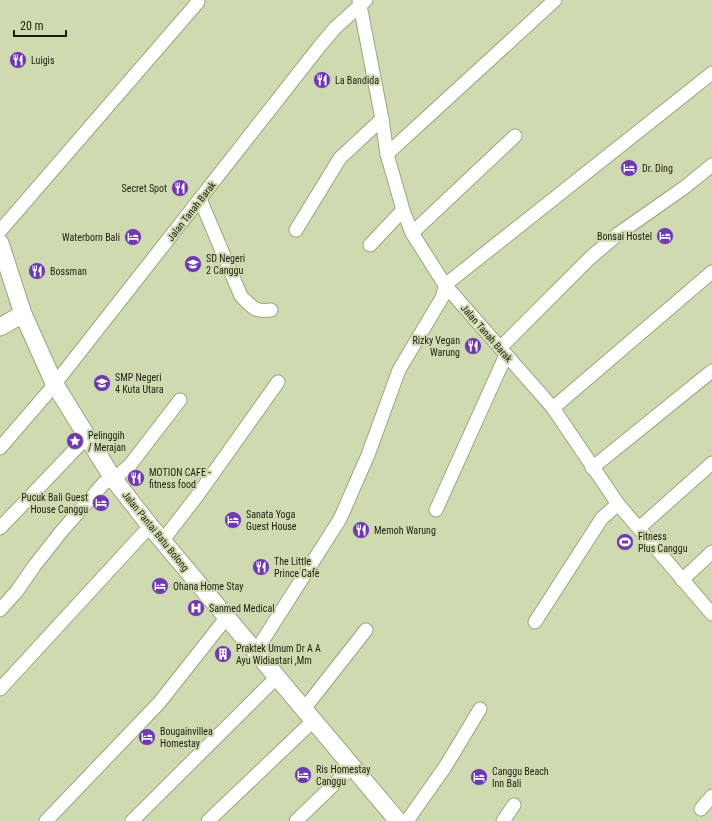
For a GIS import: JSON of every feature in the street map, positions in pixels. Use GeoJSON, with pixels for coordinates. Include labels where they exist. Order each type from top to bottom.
{"type":"FeatureCollection","features":[{"type":"Feature","properties":{"kind":"street"},"geometry":{"type":"LineString","coordinates":[[387,154],[555,0]]}},
{"type":"Feature","properties":{"kind":"street","name":"Jalan Tanah Barak"},"geometry":{"type":"LineString","coordinates":[[362,1],[387,154],[403,210],[412,233],[445,285],[553,408],[592,468],[618,504],[712,614]]}},
{"type":"Feature","properties":{"kind":"street","name":"Jalan Tanah Barak"},"geometry":{"type":"LineString","coordinates":[[0,448],[50,390],[319,47],[335,28],[362,1]]}},
{"type":"Feature","properties":{"kind":"street"},"geometry":{"type":"LineString","coordinates":[[0,231],[198,2]]}},
{"type":"Feature","properties":{"kind":"street"},"geometry":{"type":"LineString","coordinates":[[256,651],[340,519],[368,456],[399,370],[443,296],[445,285],[712,73]]}},
{"type":"Feature","properties":{"kind":"street"},"geometry":{"type":"LineString","coordinates":[[296,230],[340,158],[382,119]]}},
{"type":"Feature","properties":{"kind":"street"},"geometry":{"type":"LineString","coordinates":[[412,233],[515,136]]}},
{"type":"Feature","properties":{"kind":"street"},"geometry":{"type":"LineString","coordinates":[[436,510],[503,351],[590,258],[618,234],[712,166]]}},
{"type":"Feature","properties":{"kind":"street"},"geometry":{"type":"LineString","coordinates":[[200,199],[241,296],[250,306],[259,311],[271,310]]}},
{"type":"Feature","properties":{"kind":"street"},"geometry":{"type":"LineString","coordinates":[[370,244],[403,210]]}},
{"type":"Feature","properties":{"kind":"street","name":"Jalan Pantai Batu Bolong"},"geometry":{"type":"LineString","coordinates":[[0,243],[23,314],[54,383],[113,478],[150,526],[352,767],[391,819]]}},
{"type":"Feature","properties":{"kind":"street"},"geometry":{"type":"LineString","coordinates":[[553,408],[712,272]]}},
{"type":"Feature","properties":{"kind":"street"},"geometry":{"type":"LineString","coordinates":[[0,327],[23,314]]}},
{"type":"Feature","properties":{"kind":"street"},"geometry":{"type":"LineString","coordinates":[[592,468],[712,371]]}},
{"type":"Feature","properties":{"kind":"street"},"geometry":{"type":"LineString","coordinates":[[163,540],[197,496],[278,382]]}},
{"type":"Feature","properties":{"kind":"street"},"geometry":{"type":"LineString","coordinates":[[0,610],[17,591],[61,532],[103,484],[130,465],[180,400]]}},
{"type":"Feature","properties":{"kind":"street"},"geometry":{"type":"LineString","coordinates":[[0,528],[87,437]]}},
{"type":"Feature","properties":{"kind":"street"},"geometry":{"type":"LineString","coordinates":[[639,528],[712,463]]}},
{"type":"Feature","properties":{"kind":"street"},"geometry":{"type":"LineString","coordinates":[[536,622],[602,518],[618,504]]}},
{"type":"Feature","properties":{"kind":"street"},"geometry":{"type":"LineString","coordinates":[[0,689],[150,526]]}},
{"type":"Feature","properties":{"kind":"street"},"geometry":{"type":"LineString","coordinates":[[682,580],[712,552]]}},
{"type":"Feature","properties":{"kind":"street"},"geometry":{"type":"LineString","coordinates":[[46,821],[160,703],[227,617]]}},
{"type":"Feature","properties":{"kind":"street"},"geometry":{"type":"LineString","coordinates":[[208,821],[309,715],[366,630]]}},
{"type":"Feature","properties":{"kind":"street"},"geometry":{"type":"LineString","coordinates":[[132,821],[277,677]]}},
{"type":"Feature","properties":{"kind":"street"},"geometry":{"type":"LineString","coordinates":[[407,821],[445,767],[480,709]]}},
{"type":"Feature","properties":{"kind":"street"},"geometry":{"type":"LineString","coordinates":[[296,821],[352,767]]}},
{"type":"Feature","properties":{"kind":"street"},"geometry":{"type":"LineString","coordinates":[[701,810],[712,796]]}},
{"type":"Feature","properties":{"kind":"street"},"geometry":{"type":"LineString","coordinates":[[502,821],[514,805]]}},
{"type":"Feature","properties":{"kind":"place","name":"Luigis"},"geometry":{"type":"Point","coordinates":[18,60]}},
{"type":"Feature","properties":{"kind":"place","name":"La Bandida"},"geometry":{"type":"Point","coordinates":[322,80]}},
{"type":"Feature","properties":{"kind":"place","name":"Dr. Ding"},"geometry":{"type":"Point","coordinates":[629,168]}},
{"type":"Feature","properties":{"kind":"place","name":"Secret Spot"},"geometry":{"type":"Point","coordinates":[180,188]}},
{"type":"Feature","properties":{"kind":"place","name":"Bonsai Hostel"},"geometry":{"type":"Point","coordinates":[665,236]}},
{"type":"Feature","properties":{"kind":"place","name":"Waterborn Bali"},"geometry":{"type":"Point","coordinates":[133,237]}},
{"type":"Feature","properties":{"kind":"place","name":"SD Negeri 2 Canggu"},"geometry":{"type":"Point","coordinates":[193,264]}},
{"type":"Feature","properties":{"kind":"place","name":"Bossman"},"geometry":{"type":"Point","coordinates":[37,271]}},
{"type":"Feature","properties":{"kind":"place","name":"Rizky Vegan Warung"},"geometry":{"type":"Point","coordinates":[473,346]}},
{"type":"Feature","properties":{"kind":"place","name":"SMP Negeri 4 Kuta Utara"},"geometry":{"type":"Point","coordinates":[102,383]}},
{"type":"Feature","properties":{"kind":"place","name":"Pelinggih / Merajan"},"geometry":{"type":"Point","coordinates":[75,441]}},
{"type":"Feature","properties":{"kind":"place","name":"MOTION CAFE - fitness food"},"geometry":{"type":"Point","coordinates":[136,478]}},
{"type":"Feature","properties":{"kind":"place","name":"Pucuk Bali Guest House Canggu"},"geometry":{"type":"Point","coordinates":[101,503]}},
{"type":"Feature","properties":{"kind":"place","name":"Sanata Yoga Guest House"},"geometry":{"type":"Point","coordinates":[233,520]}},
{"type":"Feature","properties":{"kind":"place","name":"Memoh Warung"},"geometry":{"type":"Point","coordinates":[361,530]}},
{"type":"Feature","properties":{"kind":"place","name":"Fitness Plus Canggu"},"geometry":{"type":"Point","coordinates":[625,542]}},
{"type":"Feature","properties":{"kind":"place","name":"The Little Prince Cafè"},"geometry":{"type":"Point","coordinates":[261,567]}},
{"type":"Feature","properties":{"kind":"place","name":"Ohana Home Stay"},"geometry":{"type":"Point","coordinates":[160,586]}},
{"type":"Feature","properties":{"kind":"place","name":"Sanmed Medical"},"geometry":{"type":"Point","coordinates":[196,608]}},
{"type":"Feature","properties":{"kind":"place","name":"Praktek Umum Dr A A Ayu Widiastari ,Mm"},"geometry":{"type":"Point","coordinates":[223,654]}},
{"type":"Feature","properties":{"kind":"place","name":"Bougainvillea Homestay"},"geometry":{"type":"Point","coordinates":[147,737]}},
{"type":"Feature","properties":{"kind":"place","name":"Ris Homestay Canggu"},"geometry":{"type":"Point","coordinates":[303,775]}},
{"type":"Feature","properties":{"kind":"place","name":"Canggu Beach Inn Bali"},"geometry":{"type":"Point","coordinates":[479,777]}}]}
